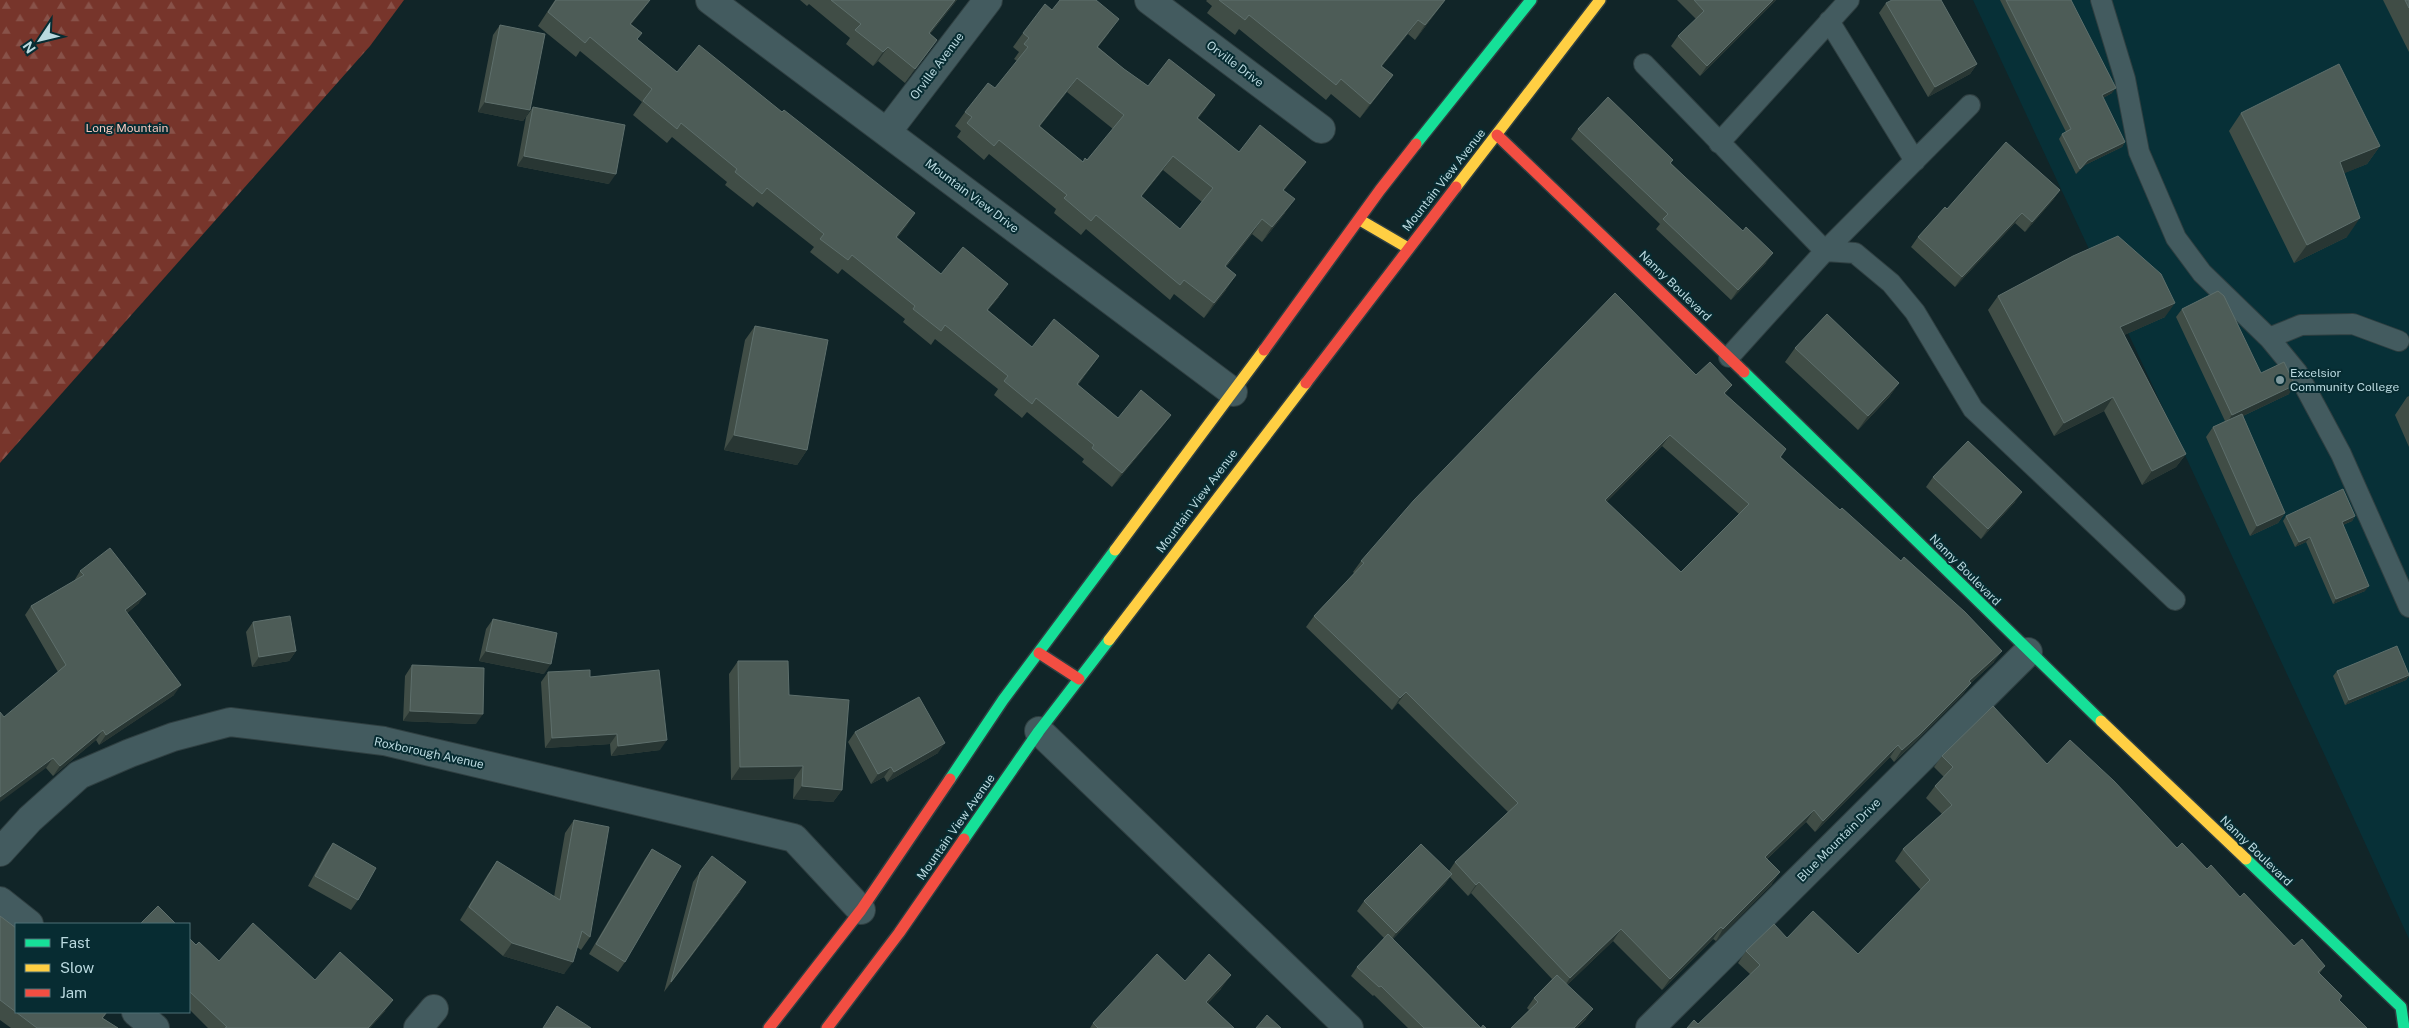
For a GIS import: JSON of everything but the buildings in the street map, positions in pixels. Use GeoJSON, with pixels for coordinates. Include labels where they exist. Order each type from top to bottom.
{"type":"FeatureCollection","features":[{"type":"Feature","properties":{"kind":"main road"},"geometry":{"type":"LineString","coordinates":[[769,1028],[861,910],[1003,700],[1233,392],[1380,190],[1531,0]]}},
{"type":"Feature","properties":{"kind":"main road","name":"Mountain View Avenue"},"geometry":{"type":"LineString","coordinates":[[827,1028],[900,933],[1039,731],[1600,0]]}},
{"type":"Feature","properties":{"kind":"main road","name":"Nanny Boulevard"},"geometry":{"type":"LineString","coordinates":[[1497,135],[1729,357],[2028,652],[2400,1007],[2404,1028]]}},
{"type":"Feature","properties":{"kind":"main road"},"geometry":{"type":"LineString","coordinates":[[1360,220],[1408,248]]}},
{"type":"Feature","properties":{"kind":"main road"},"geometry":{"type":"LineString","coordinates":[[1039,654],[1080,679]]}},
{"type":"Feature","properties":{"kind":"street","name":"Mountain View Drive"},"geometry":{"type":"LineString","coordinates":[[710,0],[1233,392]]}},
{"type":"Feature","properties":{"kind":"street","name":"Orville Avenue"},"geometry":{"type":"LineString","coordinates":[[887,132],[988,0]]}},
{"type":"Feature","properties":{"kind":"street","name":"Orville Drive"},"geometry":{"type":"LineString","coordinates":[[1149,0],[1321,129]]}},
{"type":"Feature","properties":{"kind":"street","name":"Blue Mountain Drive"},"geometry":{"type":"LineString","coordinates":[[1650,1028],[2028,652]]}},
{"type":"Feature","properties":{"kind":"street","name":"Roxborough Avenue"},"geometry":{"type":"LineString","coordinates":[[0,852],[30,819],[79,775],[130,752],[173,737],[230,722],[384,741],[794,838],[861,910]]}},
{"type":"Feature","properties":{"kind":"street"},"geometry":{"type":"LineString","coordinates":[[1039,731],[1350,1028]]}},
{"type":"Feature","properties":{"kind":"street"},"geometry":{"type":"LineString","coordinates":[[0,901],[28,923]]}},
{"type":"Feature","properties":{"kind":"street"},"geometry":{"type":"LineString","coordinates":[[137,1013],[155,1028]]}},
{"type":"Feature","properties":{"kind":"lane"},"geometry":{"type":"LineString","coordinates":[[1718,143],[1849,0]]}},
{"type":"Feature","properties":{"kind":"lane"},"geometry":{"type":"LineString","coordinates":[[2101,0],[2125,79],[2139,152],[2176,238],[2202,273],[2269,338],[2297,372],[2341,454],[2409,607]]}},
{"type":"Feature","properties":{"kind":"lane"},"geometry":{"type":"LineString","coordinates":[[1830,21],[1915,161]]}},
{"type":"Feature","properties":{"kind":"lane"},"geometry":{"type":"LineString","coordinates":[[1644,64],[1718,143],[1825,251],[1855,253],[1891,283],[1915,312],[1973,409],[2175,600]]}},
{"type":"Feature","properties":{"kind":"lane"},"geometry":{"type":"LineString","coordinates":[[1729,357],[1825,251],[1970,105]]}},
{"type":"Feature","properties":{"kind":"lane"},"geometry":{"type":"LineString","coordinates":[[2269,338],[2301,325],[2353,324],[2399,341]]}},
{"type":"Feature","properties":{"kind":"shaded area","name":"Excelsior Community College"},"geometry":{"type":"Polygon","coordinates":[[[1973,0],[2409,0],[2409,939],[2327,760],[1973,0]]]}},
{"type":"Feature","properties":{"kind":"green space","name":"Long Mountain"},"geometry":{"type":"Polygon","coordinates":[[[0,0],[404,0],[370,46],[0,463],[0,0]]]}},
{"type":"Feature","properties":{"kind":"traffic: fast"},"geometry":{"type":"LineString","coordinates":[[1416,144],[1531,0]]}},
{"type":"Feature","properties":{"kind":"traffic: fast"},"geometry":{"type":"LineString","coordinates":[[1744,372],[2101,721]]}},
{"type":"Feature","properties":{"kind":"traffic: fast"},"geometry":{"type":"LineString","coordinates":[[950,779],[1003,700],[1115,550]]}},
{"type":"Feature","properties":{"kind":"traffic: fast"},"geometry":{"type":"LineString","coordinates":[[964,839],[1039,731],[1109,640]]}},
{"type":"Feature","properties":{"kind":"traffic: fast"},"geometry":{"type":"LineString","coordinates":[[2246,859],[2401,1007],[2404,1028]]}},
{"type":"Feature","properties":{"kind":"traffic: slow"},"geometry":{"type":"LineString","coordinates":[[1456,187],[1600,0]]}},
{"type":"Feature","properties":{"kind":"traffic: slow"},"geometry":{"type":"LineString","coordinates":[[1360,220],[1408,248]]}},
{"type":"Feature","properties":{"kind":"traffic: slow"},"geometry":{"type":"LineString","coordinates":[[1115,550],[1264,350]]}},
{"type":"Feature","properties":{"kind":"traffic: slow"},"geometry":{"type":"LineString","coordinates":[[1109,640],[1306,383]]}},
{"type":"Feature","properties":{"kind":"traffic: slow"},"geometry":{"type":"LineString","coordinates":[[2101,721],[2246,859]]}},
{"type":"Feature","properties":{"kind":"traffic: jam"},"geometry":{"type":"LineString","coordinates":[[1497,135],[1744,372]]}},
{"type":"Feature","properties":{"kind":"traffic: jam"},"geometry":{"type":"LineString","coordinates":[[1264,350],[1380,190],[1416,144]]}},
{"type":"Feature","properties":{"kind":"traffic: jam"},"geometry":{"type":"LineString","coordinates":[[1306,383],[1456,187]]}},
{"type":"Feature","properties":{"kind":"traffic: jam"},"geometry":{"type":"LineString","coordinates":[[1039,653],[1079,679]]}},
{"type":"Feature","properties":{"kind":"traffic: jam"},"geometry":{"type":"LineString","coordinates":[[769,1028],[861,910],[950,779]]}},
{"type":"Feature","properties":{"kind":"traffic: jam"},"geometry":{"type":"LineString","coordinates":[[827,1028],[899,933],[964,839]]}},
{"type":"Feature","properties":{"kind":"place","name":"Excelsior Community College"},"geometry":{"type":"Point","coordinates":[2280,380]}}]}
